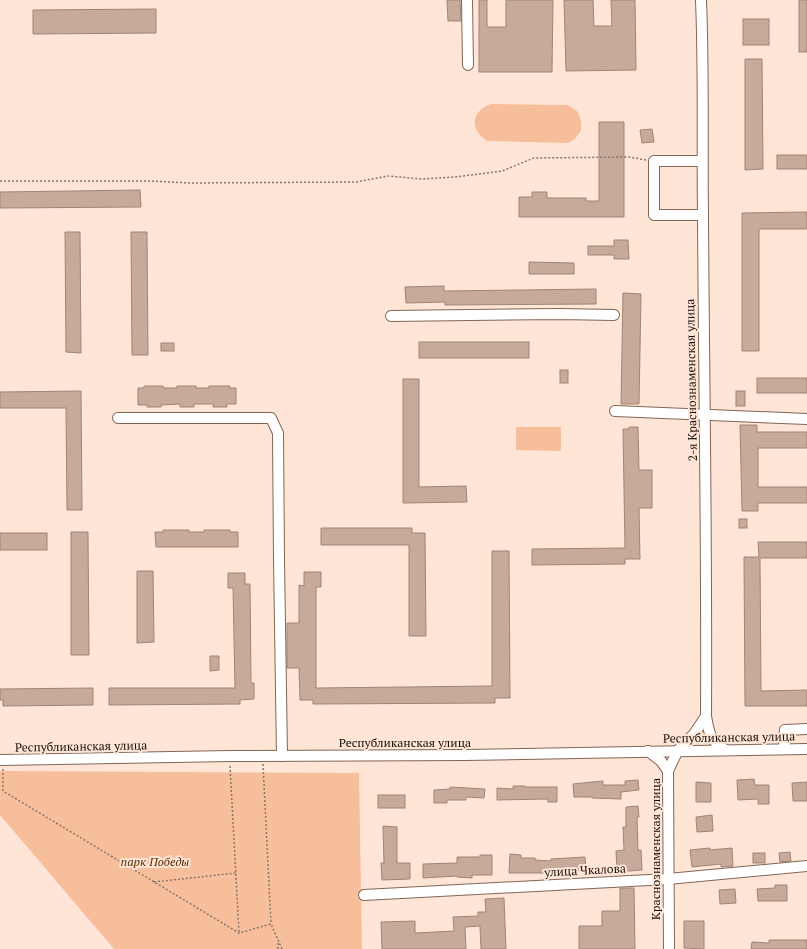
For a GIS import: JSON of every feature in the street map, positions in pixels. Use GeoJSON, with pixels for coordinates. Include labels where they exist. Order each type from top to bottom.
{"type":"FeatureCollection","features":[{"type":"Feature","properties":{"kind":"street"},"geometry":{"type":"LineString","coordinates":[[468,0],[468,65]]}},
{"type":"Feature","properties":{"kind":"street","name":"2-я Краснознаменская улица"},"geometry":{"type":"LineString","coordinates":[[701,0],[703,53],[702,215],[705,415],[706,716],[708,734],[718,746],[726,750]]}},
{"type":"Feature","properties":{"kind":"street"},"geometry":{"type":"LineString","coordinates":[[702,161],[654,161],[654,215],[702,215]]}},
{"type":"Feature","properties":{"kind":"street"},"geometry":{"type":"LineString","coordinates":[[391,316],[614,314]]}},
{"type":"Feature","properties":{"kind":"street"},"geometry":{"type":"LineString","coordinates":[[615,412],[807,418]]}},
{"type":"Feature","properties":{"kind":"street"},"geometry":{"type":"LineString","coordinates":[[118,418],[271,418],[278,433],[282,756]]}},
{"type":"Feature","properties":{"kind":"street"},"geometry":{"type":"LineString","coordinates":[[678,750],[694,734],[706,716]]}},
{"type":"Feature","properties":{"kind":"street"},"geometry":{"type":"LineString","coordinates":[[784,750],[785,730],[807,730]]}},
{"type":"Feature","properties":{"kind":"street","name":"Республиканская улица"},"geometry":{"type":"LineString","coordinates":[[1,760],[230,756],[465,755],[678,750],[807,749]]}},
{"type":"Feature","properties":{"kind":"street","name":"Краснознаменская улица"},"geometry":{"type":"LineString","coordinates":[[669,949],[668,771],[678,750]]}},
{"type":"Feature","properties":{"kind":"street"},"geometry":{"type":"LineString","coordinates":[[648,751],[661,761],[668,771]]}},
{"type":"Feature","properties":{"kind":"street","name":"улица Чкалова"},"geometry":{"type":"LineString","coordinates":[[364,895],[668,879],[807,866]]}},
{"type":"Feature","properties":{"kind":"path"},"geometry":{"type":"LineString","coordinates":[[0,181],[150,181],[190,183],[356,182],[388,176],[422,179],[455,177],[502,171],[534,158],[629,157],[654,161]]}},
{"type":"Feature","properties":{"kind":"path"},"geometry":{"type":"LineString","coordinates":[[230,756],[239,933]]}},
{"type":"Feature","properties":{"kind":"path"},"geometry":{"type":"LineString","coordinates":[[262,756],[271,924],[282,949]]}},
{"type":"Feature","properties":{"kind":"path"},"geometry":{"type":"LineString","coordinates":[[1,760],[3,791],[239,933],[271,924]]}},
{"type":"Feature","properties":{"kind":"path"},"geometry":{"type":"LineString","coordinates":[[154,882],[236,873]]}},
{"type":"Feature","properties":{"kind":"path"},"geometry":{"type":"LineString","coordinates":[[278,942],[278,949]]}},
{"type":"Feature","properties":{"kind":"green space"},"geometry":{"type":"Polygon","coordinates":[[[491,104],[568,105],[578,112],[581,121],[581,131],[575,139],[568,143],[487,141],[477,131],[475,121],[479,111],[491,104]]]}},
{"type":"Feature","properties":{"kind":"green space"},"geometry":{"type":"Polygon","coordinates":[[[516,427],[561,427],[561,451],[516,450],[516,427]]]}},
{"type":"Feature","properties":{"kind":"green space","name":"парк Победы"},"geometry":{"type":"Polygon","coordinates":[[[0,771],[359,773],[362,949],[114,949],[0,815],[0,771]]]}},
{"type":"Feature","properties":{"kind":"building"},"geometry":{"type":"Polygon","coordinates":[[[447,0],[460,0],[461,21],[448,21],[447,0]]]}},
{"type":"Feature","properties":{"kind":"building"},"geometry":{"type":"Polygon","coordinates":[[[479,0],[487,0],[487,27],[506,27],[506,0],[553,0],[552,72],[479,72],[479,0]]]}},
{"type":"Feature","properties":{"kind":"building"},"geometry":{"type":"Polygon","coordinates":[[[564,0],[593,0],[594,26],[612,26],[611,0],[635,0],[636,70],[566,71],[564,0]]]}},
{"type":"Feature","properties":{"kind":"building"},"geometry":{"type":"Polygon","coordinates":[[[799,0],[807,0],[807,52],[799,52],[799,0]]]}},
{"type":"Feature","properties":{"kind":"building"},"geometry":{"type":"Polygon","coordinates":[[[156,9],[156,33],[33,34],[33,10],[156,9]]]}},
{"type":"Feature","properties":{"kind":"building"},"geometry":{"type":"Polygon","coordinates":[[[743,19],[769,19],[769,45],[743,45],[743,19]]]}},
{"type":"Feature","properties":{"kind":"building"},"geometry":{"type":"Polygon","coordinates":[[[745,59],[762,59],[763,169],[745,170],[745,59]]]}},
{"type":"Feature","properties":{"kind":"building"},"geometry":{"type":"Polygon","coordinates":[[[599,122],[624,122],[624,217],[519,217],[519,197],[532,197],[532,192],[547,192],[547,198],[586,198],[586,201],[599,201],[599,122]]]}},
{"type":"Feature","properties":{"kind":"building"},"geometry":{"type":"Polygon","coordinates":[[[652,129],[654,142],[642,143],[640,130],[652,129]]]}},
{"type":"Feature","properties":{"kind":"building"},"geometry":{"type":"Polygon","coordinates":[[[777,155],[807,155],[807,169],[777,169],[777,155]]]}},
{"type":"Feature","properties":{"kind":"building"},"geometry":{"type":"Polygon","coordinates":[[[140,190],[141,207],[0,208],[0,192],[140,190]]]}},
{"type":"Feature","properties":{"kind":"building"},"geometry":{"type":"Polygon","coordinates":[[[807,212],[807,229],[759,229],[759,351],[742,351],[742,213],[807,212]]]}},
{"type":"Feature","properties":{"kind":"building"},"geometry":{"type":"Polygon","coordinates":[[[65,232],[80,232],[81,353],[66,352],[65,232]]]}},
{"type":"Feature","properties":{"kind":"building"},"geometry":{"type":"Polygon","coordinates":[[[131,232],[147,232],[148,355],[132,355],[131,232]]]}},
{"type":"Feature","properties":{"kind":"building"},"geometry":{"type":"Polygon","coordinates":[[[614,240],[628,240],[629,259],[614,259],[614,255],[588,255],[588,246],[614,246],[614,240]]]}},
{"type":"Feature","properties":{"kind":"building"},"geometry":{"type":"Polygon","coordinates":[[[529,262],[574,263],[574,274],[529,274],[529,262]]]}},
{"type":"Feature","properties":{"kind":"building"},"geometry":{"type":"Polygon","coordinates":[[[444,286],[444,291],[596,289],[596,304],[445,305],[445,302],[406,303],[405,287],[444,286]]]}},
{"type":"Feature","properties":{"kind":"building"},"geometry":{"type":"Polygon","coordinates":[[[623,293],[641,294],[639,404],[621,404],[623,293]]]}},
{"type":"Feature","properties":{"kind":"building"},"geometry":{"type":"Polygon","coordinates":[[[419,342],[529,342],[529,358],[419,358],[419,342]]]}},
{"type":"Feature","properties":{"kind":"building"},"geometry":{"type":"Polygon","coordinates":[[[161,343],[174,343],[174,351],[161,351],[161,343]]]}},
{"type":"Feature","properties":{"kind":"building"},"geometry":{"type":"Polygon","coordinates":[[[560,370],[568,370],[568,383],[560,383],[560,370]]]}},
{"type":"Feature","properties":{"kind":"building"},"geometry":{"type":"Polygon","coordinates":[[[757,378],[807,378],[807,393],[757,393],[757,378]]]}},
{"type":"Feature","properties":{"kind":"building"},"geometry":{"type":"Polygon","coordinates":[[[403,379],[419,379],[419,487],[466,486],[467,502],[403,503],[403,379]]]}},
{"type":"Feature","properties":{"kind":"building"},"geometry":{"type":"Polygon","coordinates":[[[144,386],[177,388],[177,386],[196,386],[196,388],[209,388],[209,386],[230,386],[229,388],[236,388],[236,404],[227,404],[227,407],[213,407],[213,404],[194,404],[194,407],[180,407],[180,404],[161,405],[161,407],[147,407],[147,405],[138,405],[138,388],[144,388],[144,386]]]}},
{"type":"Feature","properties":{"kind":"building"},"geometry":{"type":"Polygon","coordinates":[[[81,391],[82,510],[67,510],[66,408],[0,408],[0,392],[81,391]]]}},
{"type":"Feature","properties":{"kind":"building"},"geometry":{"type":"Polygon","coordinates":[[[736,391],[745,391],[745,406],[736,406],[736,391]]]}},
{"type":"Feature","properties":{"kind":"building"},"geometry":{"type":"Polygon","coordinates":[[[740,425],[757,425],[757,432],[807,432],[807,448],[758,448],[758,487],[807,487],[807,503],[758,503],[758,511],[742,511],[740,425]]]}},
{"type":"Feature","properties":{"kind":"building"},"geometry":{"type":"Polygon","coordinates":[[[629,427],[638,427],[639,470],[652,470],[652,508],[639,508],[640,559],[625,559],[625,564],[532,565],[532,549],[625,548],[623,429],[629,429],[629,427]]]}},
{"type":"Feature","properties":{"kind":"building"},"geometry":{"type":"Polygon","coordinates":[[[739,519],[747,519],[747,528],[739,528],[739,519]]]}},
{"type":"Feature","properties":{"kind":"building"},"geometry":{"type":"Polygon","coordinates":[[[321,528],[412,528],[412,533],[425,533],[426,636],[409,636],[409,545],[321,545],[321,528]]]}},
{"type":"Feature","properties":{"kind":"building"},"geometry":{"type":"Polygon","coordinates":[[[163,530],[189,530],[189,532],[204,532],[204,530],[230,530],[230,532],[238,532],[238,547],[156,547],[155,532],[163,532],[163,530]]]}},
{"type":"Feature","properties":{"kind":"building"},"geometry":{"type":"Polygon","coordinates":[[[71,532],[88,532],[89,655],[71,655],[71,532]]]}},
{"type":"Feature","properties":{"kind":"building"},"geometry":{"type":"Polygon","coordinates":[[[0,533],[47,533],[47,550],[0,550],[0,533]]]}},
{"type":"Feature","properties":{"kind":"building"},"geometry":{"type":"Polygon","coordinates":[[[758,542],[807,542],[807,558],[760,558],[761,691],[807,690],[807,706],[745,706],[744,557],[759,557],[758,542]]]}},
{"type":"Feature","properties":{"kind":"building"},"geometry":{"type":"Polygon","coordinates":[[[492,551],[509,551],[510,698],[495,698],[495,703],[313,704],[313,700],[300,700],[299,668],[287,668],[287,623],[299,623],[299,585],[304,586],[304,572],[321,572],[321,587],[316,587],[316,688],[492,686],[492,551]]]}},
{"type":"Feature","properties":{"kind":"building"},"geometry":{"type":"Polygon","coordinates":[[[137,571],[153,571],[154,642],[137,643],[137,571]]]}},
{"type":"Feature","properties":{"kind":"building"},"geometry":{"type":"Polygon","coordinates":[[[228,573],[245,573],[245,584],[250,584],[251,683],[254,683],[254,699],[240,700],[240,704],[109,705],[109,688],[235,688],[233,588],[228,588],[228,573]]]}},
{"type":"Feature","properties":{"kind":"building"},"geometry":{"type":"Polygon","coordinates":[[[210,656],[219,656],[219,670],[210,671],[210,656]]]}},
{"type":"Feature","properties":{"kind":"building"},"geometry":{"type":"Polygon","coordinates":[[[93,688],[93,705],[3,706],[3,700],[0,700],[0,689],[93,688]]]}},
{"type":"Feature","properties":{"kind":"building"},"geometry":{"type":"Polygon","coordinates":[[[754,779],[755,785],[769,785],[769,804],[758,804],[758,799],[738,800],[737,780],[754,779]]]}},
{"type":"Feature","properties":{"kind":"building"},"geometry":{"type":"Polygon","coordinates":[[[638,780],[639,790],[621,792],[621,799],[574,797],[573,784],[603,781],[603,785],[625,785],[625,781],[638,780]]]}},
{"type":"Feature","properties":{"kind":"building"},"geometry":{"type":"Polygon","coordinates":[[[696,782],[711,783],[711,802],[696,802],[696,782]]]}},
{"type":"Feature","properties":{"kind":"building"},"geometry":{"type":"Polygon","coordinates":[[[807,782],[807,801],[793,801],[792,783],[807,782]]]}},
{"type":"Feature","properties":{"kind":"building"},"geometry":{"type":"Polygon","coordinates":[[[513,786],[557,787],[557,802],[548,802],[548,799],[497,800],[497,788],[513,789],[513,786]]]}},
{"type":"Feature","properties":{"kind":"building"},"geometry":{"type":"Polygon","coordinates":[[[450,787],[485,789],[484,798],[466,797],[466,800],[447,800],[447,803],[434,803],[434,790],[450,789],[450,787]]]}},
{"type":"Feature","properties":{"kind":"building"},"geometry":{"type":"Polygon","coordinates":[[[378,795],[405,795],[405,808],[378,808],[378,795]]]}},
{"type":"Feature","properties":{"kind":"building"},"geometry":{"type":"Polygon","coordinates":[[[638,806],[638,850],[641,850],[642,870],[617,872],[616,851],[624,850],[623,827],[626,827],[626,807],[638,806]]]}},
{"type":"Feature","properties":{"kind":"building"},"geometry":{"type":"Polygon","coordinates":[[[712,815],[713,831],[697,832],[696,817],[712,815]]]}},
{"type":"Feature","properties":{"kind":"building"},"geometry":{"type":"Polygon","coordinates":[[[383,826],[397,827],[397,863],[410,863],[410,879],[382,880],[381,863],[384,863],[383,826]]]}},
{"type":"Feature","properties":{"kind":"building"},"geometry":{"type":"Polygon","coordinates":[[[710,848],[710,850],[732,848],[733,866],[721,867],[721,864],[692,867],[690,850],[710,848]]]}},
{"type":"Feature","properties":{"kind":"building"},"geometry":{"type":"Polygon","coordinates":[[[790,852],[791,861],[780,862],[779,853],[790,852]]]}},
{"type":"Feature","properties":{"kind":"building"},"geometry":{"type":"Polygon","coordinates":[[[753,853],[765,853],[765,863],[753,863],[753,853]]]}},
{"type":"Feature","properties":{"kind":"building"},"geometry":{"type":"Polygon","coordinates":[[[510,854],[521,855],[521,858],[535,858],[535,860],[551,861],[551,859],[585,857],[586,870],[548,873],[509,873],[510,854]]]}},
{"type":"Feature","properties":{"kind":"building"},"geometry":{"type":"Polygon","coordinates":[[[480,855],[492,855],[492,875],[472,875],[472,878],[457,876],[423,878],[423,864],[457,863],[457,857],[480,857],[480,855]]]}},
{"type":"Feature","properties":{"kind":"building"},"geometry":{"type":"Polygon","coordinates":[[[775,885],[787,885],[787,901],[758,901],[757,889],[775,888],[775,885]]]}},
{"type":"Feature","properties":{"kind":"building"},"geometry":{"type":"Polygon","coordinates":[[[620,888],[634,888],[635,949],[579,949],[579,926],[602,926],[602,911],[620,911],[620,888]]]}},
{"type":"Feature","properties":{"kind":"building"},"geometry":{"type":"Polygon","coordinates":[[[735,889],[736,903],[720,904],[719,890],[735,889]]]}},
{"type":"Feature","properties":{"kind":"building"},"geometry":{"type":"Polygon","coordinates":[[[504,898],[506,949],[481,949],[480,926],[465,927],[466,949],[382,949],[381,922],[415,921],[415,933],[454,931],[453,917],[478,916],[478,912],[486,912],[485,899],[504,898]]]}},
{"type":"Feature","properties":{"kind":"building"},"geometry":{"type":"Polygon","coordinates":[[[684,921],[704,921],[704,949],[684,948],[684,921]]]}},
{"type":"Feature","properties":{"kind":"building"},"geometry":{"type":"Polygon","coordinates":[[[769,940],[807,940],[807,949],[751,949],[752,942],[769,943],[769,940]]]}}]}
